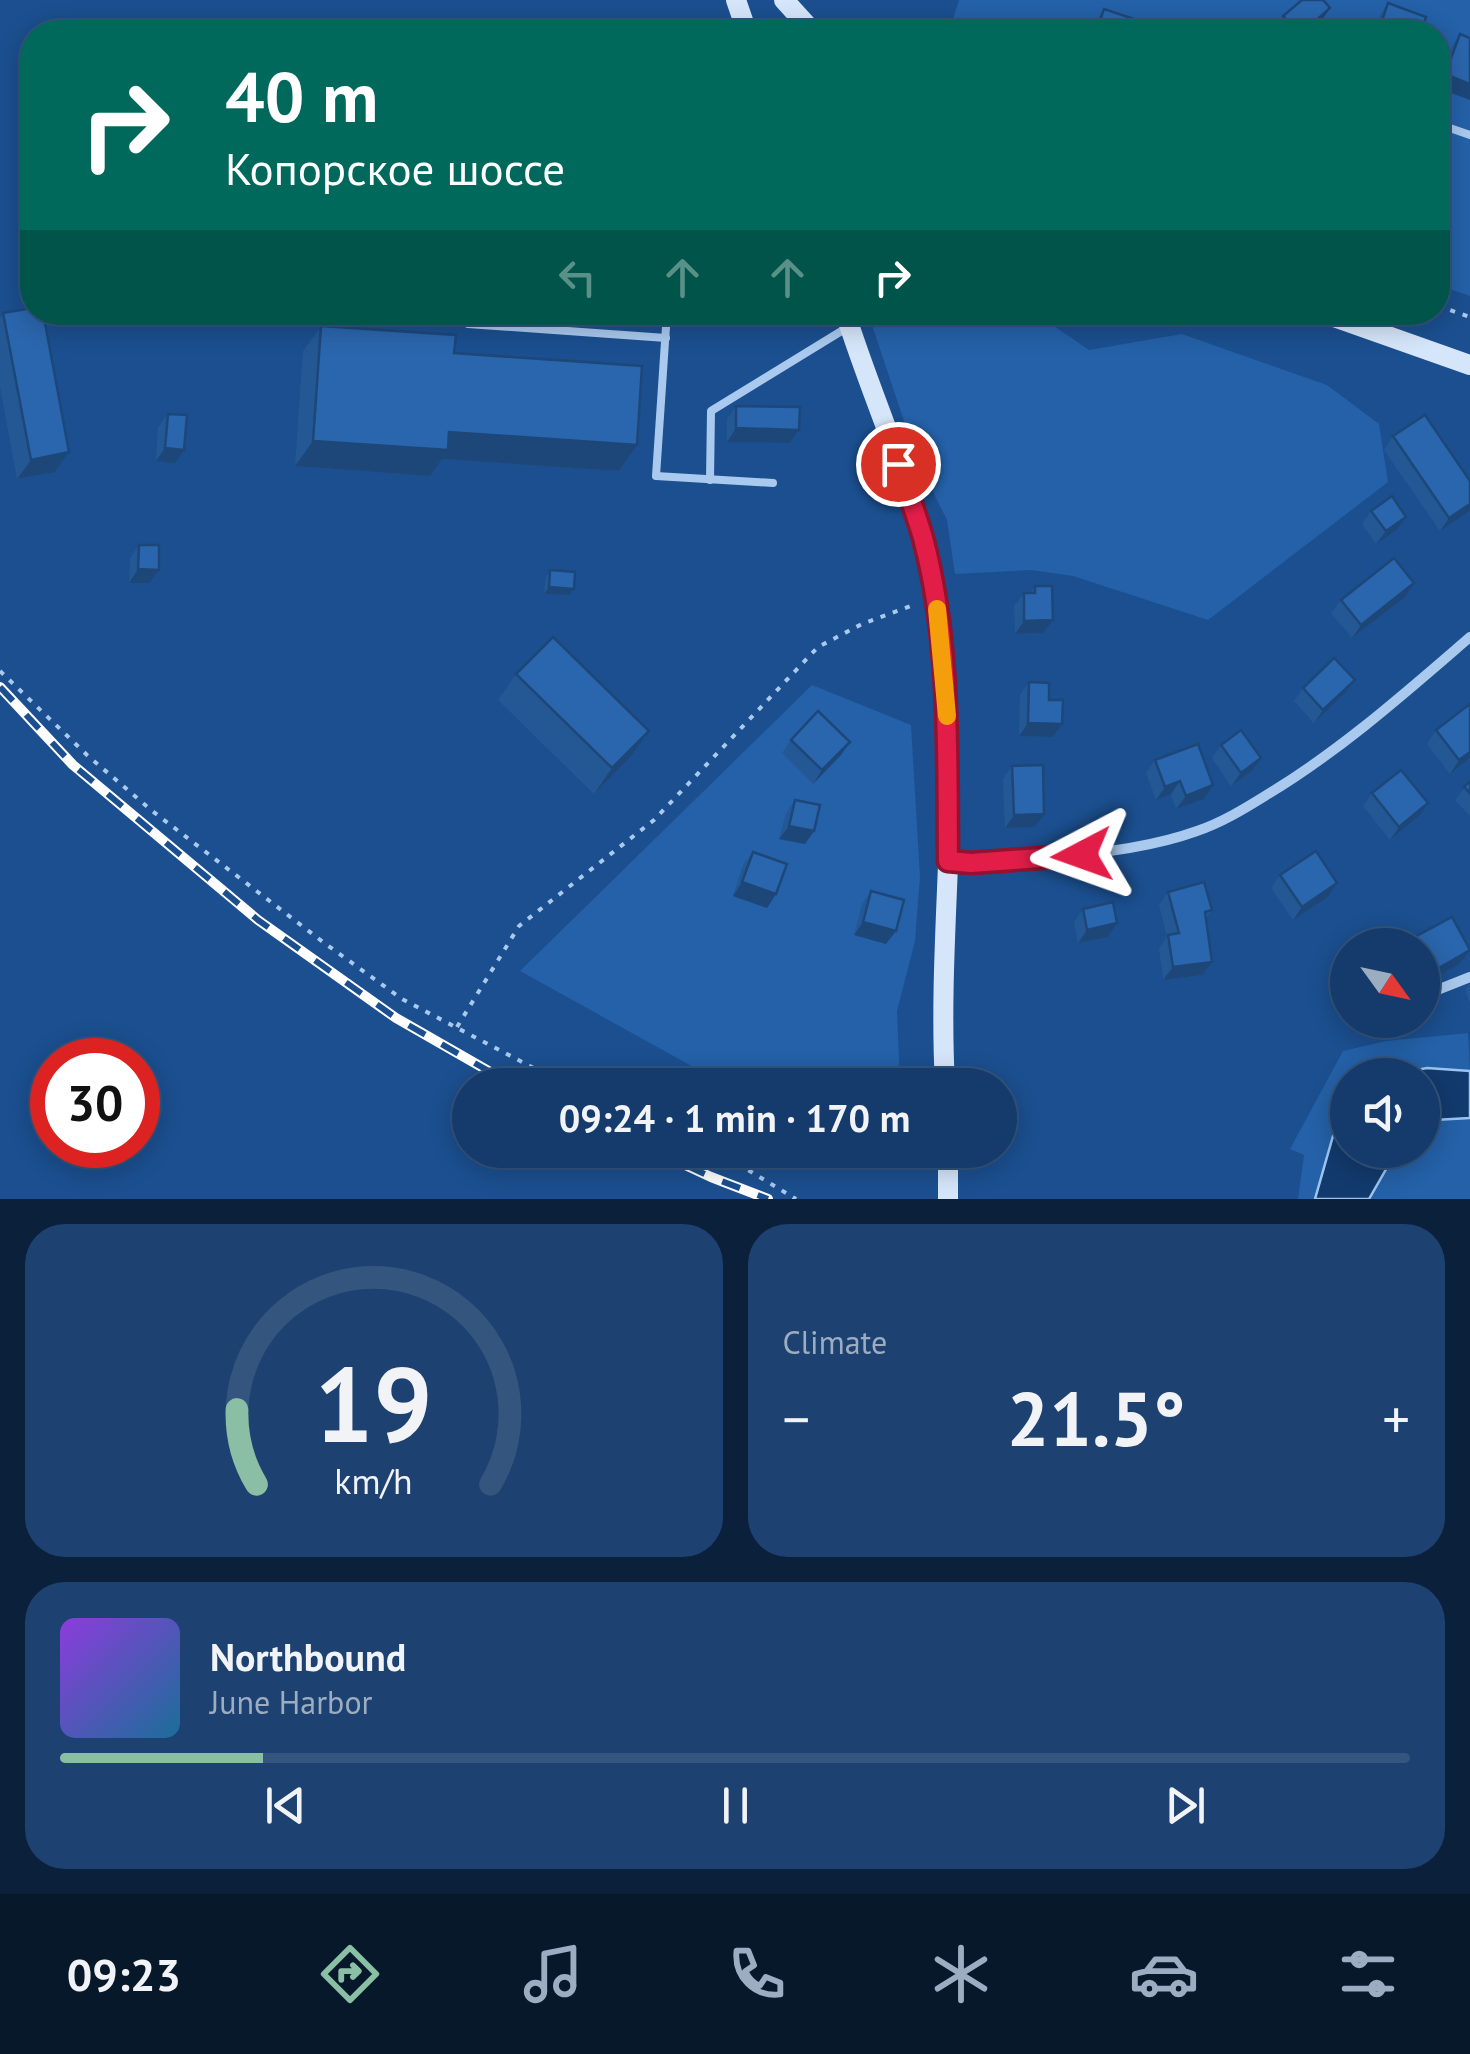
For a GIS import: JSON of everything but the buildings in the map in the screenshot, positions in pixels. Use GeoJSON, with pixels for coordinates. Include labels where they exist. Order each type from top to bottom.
{"type":"FeatureCollection","features":[{"type":"Feature","properties":{"kind":"main road"},"geometry":{"type":"LineString","coordinates":[[784,0],[802,20]]}},
{"type":"Feature","properties":{"kind":"main road"},"geometry":{"type":"LineString","coordinates":[[849,325],[923,536],[936,600],[947,706],[944,1068]]}},
{"type":"Feature","properties":{"kind":"main road"},"geometry":{"type":"LineString","coordinates":[[1358,325],[1470,364]]}},
{"type":"Feature","properties":{"kind":"main road"},"geometry":{"type":"LineString","coordinates":[[948,1168],[948,1199]]}},
{"type":"Feature","properties":{"kind":"street"},"geometry":{"type":"LineString","coordinates":[[948,861],[971,863],[1082,855],[1198,831],[1288,783],[1368,726],[1470,637]]}},
{"type":"Feature","properties":{"kind":"street"},"geometry":{"type":"LineString","coordinates":[[1440,989],[1470,977]]}},
{"type":"Feature","properties":{"kind":"lane"},"geometry":{"type":"LineString","coordinates":[[482,325],[666,338]]}},
{"type":"Feature","properties":{"kind":"lane"},"geometry":{"type":"LineString","coordinates":[[667,325],[656,476],[773,483]]}},
{"type":"Feature","properties":{"kind":"lane"},"geometry":{"type":"LineString","coordinates":[[710,480],[711,411],[838,325]]}},
{"type":"Feature","properties":{"kind":"path"},"geometry":{"type":"LineString","coordinates":[[457,1028],[519,926],[654,820],[818,647],[862,624],[936,600]]}},
{"type":"Feature","properties":{"kind":"path"},"geometry":{"type":"LineString","coordinates":[[0,671],[87,756],[151,810],[402,999],[533,1068]]}},
{"type":"Feature","properties":{"kind":"path"},"geometry":{"type":"LineString","coordinates":[[744,1168],[796,1199]]}},
{"type":"Feature","properties":{"kind":"shaded area"},"geometry":{"type":"Polygon","coordinates":[[[959,0],[1470,0],[1470,296],[1450,289],[1450,20],[953,20],[959,0]]]}},
{"type":"Feature","properties":{"kind":"shaded area"},"geometry":{"type":"Polygon","coordinates":[[[872,325],[1053,325],[1089,350],[1182,334],[1327,385],[1379,424],[1388,482],[1208,620],[1073,576],[1031,570],[955,574],[947,520],[917,460],[872,325]]]}},
{"type":"Feature","properties":{"kind":"shaded area"},"geometry":{"type":"Polygon","coordinates":[[[812,685],[911,725],[920,877],[915,941],[897,1011],[899,1068],[695,1068],[520,971],[812,685]]]}},
{"type":"Feature","properties":{"kind":"shaded area"},"geometry":{"type":"Polygon","coordinates":[[[1468,1033],[1470,1071],[1440,1069],[1440,1058],[1339,1058],[1343,1051],[1386,1041],[1468,1033]]]}},
{"type":"Feature","properties":{"kind":"shaded area"},"geometry":{"type":"Polygon","coordinates":[[[1440,1069],[1470,1071],[1470,1118],[1440,1120],[1440,1069]]]}},
{"type":"Feature","properties":{"kind":"shaded area"},"geometry":{"type":"Polygon","coordinates":[[[1330,1075],[1330,1146],[1315,1199],[1298,1199],[1304,1155],[1290,1149],[1330,1075]]]}},
{"type":"Feature","properties":{"kind":"shaded area"},"geometry":{"type":"Polygon","coordinates":[[[1470,1118],[1470,1199],[1369,1199],[1387,1168],[1440,1168],[1440,1120],[1470,1118]]]}},
{"type":"Feature","properties":{"kind":"shaded area"},"geometry":{"type":"Polygon","coordinates":[[[1330,1146],[1330,1168],[1387,1168],[1369,1199],[1315,1199],[1330,1146]]]}},
{"type":"Feature","properties":{"kind":"railway"},"geometry":{"type":"LineString","coordinates":[[0,687],[73,765],[258,920],[396,1018],[483,1068]]}},
{"type":"Feature","properties":{"kind":"railway"},"geometry":{"type":"LineString","coordinates":[[692,1168],[768,1199]]}},
{"type":"Feature","properties":{"kind":"slow traffic"},"geometry":{"type":"LineString","coordinates":[[937,609],[947,716]]}},
{"type":"Feature","properties":{"kind":"route"},"geometry":{"type":"LineString","coordinates":[[898,464],[923,536],[936,600],[947,706],[948,861],[971,863],[1082,855]]}}]}
